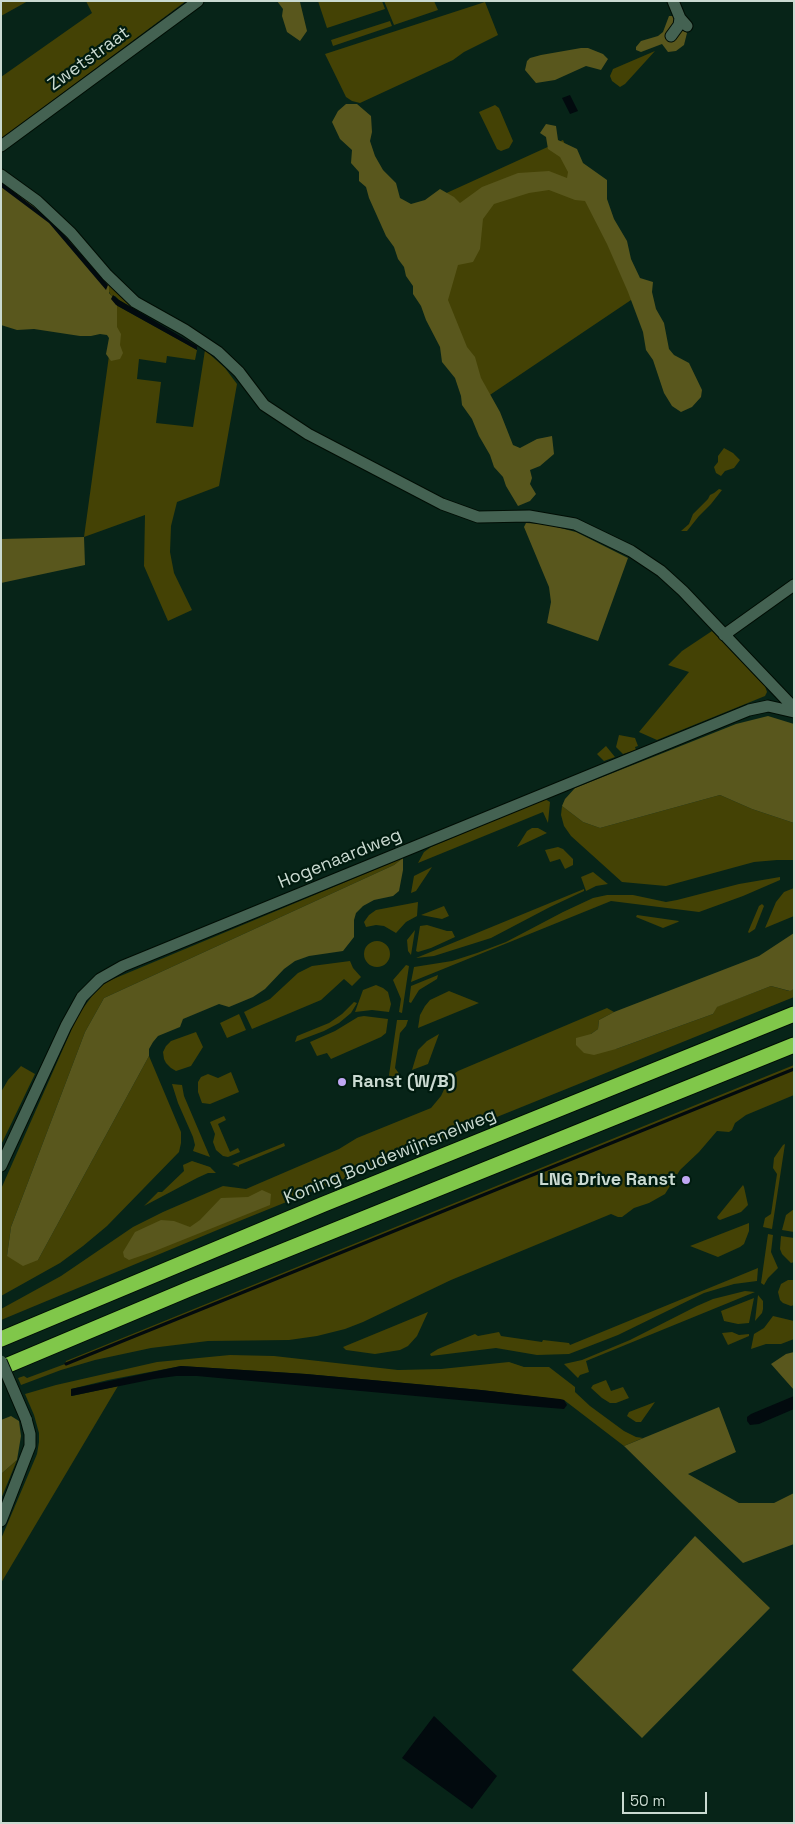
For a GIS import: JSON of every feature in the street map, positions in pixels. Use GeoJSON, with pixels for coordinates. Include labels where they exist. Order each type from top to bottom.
{"type":"FeatureCollection","features":[{"type":"Feature","properties":{"kind":"highway","name":"Koning Boudewijnsnelweg"},"geometry":{"type":"LineString","coordinates":[[1,1339],[324,1204],[794,1014]]}},
{"type":"Feature","properties":{"kind":"highway"},"geometry":{"type":"LineString","coordinates":[[1,1368],[189,1289],[794,1045]]}},
{"type":"Feature","properties":{"kind":"street","name":"Zwetstraat"},"geometry":{"type":"LineString","coordinates":[[1,146],[198,1]]}},
{"type":"Feature","properties":{"kind":"street"},"geometry":{"type":"LineString","coordinates":[[671,36],[679,25],[684,22],[673,1]]}},
{"type":"Feature","properties":{"kind":"street"},"geometry":{"type":"LineString","coordinates":[[1,175],[37,201],[135,302],[185,330],[218,352],[239,372],[264,405],[301,429],[442,504],[478,517],[529,516],[575,524],[631,551],[661,570],[684,591],[794,708]]}},
{"type":"Feature","properties":{"kind":"street"},"geometry":{"type":"LineString","coordinates":[[724,634],[794,585]]}},
{"type":"Feature","properties":{"kind":"street","name":"Hogenaardweg"},"geometry":{"type":"LineString","coordinates":[[1,1166],[66,1026],[82,997],[100,979],[123,966],[749,710],[768,706],[794,712]]}},
{"type":"Feature","properties":{"kind":"street"},"geometry":{"type":"LineString","coordinates":[[1,1361],[26,1419],[30,1434],[30,1446],[1,1521]]}},
{"type":"Feature","properties":{"kind":"shaded area"},"geometry":{"type":"Polygon","coordinates":[[[1,1],[28,1],[1,16],[1,1]]]}},
{"type":"Feature","properties":{"kind":"shaded area"},"geometry":{"type":"Polygon","coordinates":[[[86,1],[186,1],[1,139],[1,77],[92,13],[86,1]]]}},
{"type":"Feature","properties":{"kind":"shaded area"},"geometry":{"type":"Polygon","coordinates":[[[277,1],[300,2],[307,31],[300,41],[287,32],[282,16],[283,9],[277,1]]]}},
{"type":"Feature","properties":{"kind":"shaded area"},"geometry":{"type":"Polygon","coordinates":[[[318,1],[382,1],[385,9],[327,28],[318,1]]]}},
{"type":"Feature","properties":{"kind":"shaded area"},"geometry":{"type":"Polygon","coordinates":[[[384,1],[434,1],[438,10],[394,25],[384,1]]]}},
{"type":"Feature","properties":{"kind":"shaded area"},"geometry":{"type":"Polygon","coordinates":[[[485,2],[498,35],[464,52],[453,60],[360,103],[346,97],[325,54],[485,2]]]}},
{"type":"Feature","properties":{"kind":"shaded area"},"geometry":{"type":"Polygon","coordinates":[[[669,16],[673,16],[676,28],[683,29],[687,33],[684,45],[676,51],[668,52],[662,44],[641,52],[636,50],[641,41],[658,36],[663,32],[669,16]]]}},
{"type":"Feature","properties":{"kind":"shaded area"},"geometry":{"type":"Polygon","coordinates":[[[390,21],[392,26],[333,46],[331,40],[390,21]]]}},
{"type":"Feature","properties":{"kind":"shaded area"},"geometry":{"type":"Polygon","coordinates":[[[588,48],[603,54],[608,59],[601,70],[586,66],[555,80],[536,83],[525,70],[527,61],[530,58],[588,48]]]}},
{"type":"Feature","properties":{"kind":"shaded area"},"geometry":{"type":"Polygon","coordinates":[[[655,51],[625,84],[620,87],[612,81],[610,76],[613,69],[655,51]]]}},
{"type":"Feature","properties":{"kind":"shaded area"},"geometry":{"type":"Polygon","coordinates":[[[570,95],[578,111],[570,114],[562,98],[570,95]]]}},
{"type":"Feature","properties":{"kind":"shaded area"},"geometry":{"type":"Polygon","coordinates":[[[346,104],[357,104],[371,116],[372,132],[370,141],[375,156],[383,170],[396,183],[400,198],[411,204],[425,200],[440,189],[460,203],[482,187],[518,173],[549,171],[567,178],[568,172],[560,157],[548,149],[546,137],[540,133],[546,124],[556,126],[558,140],[577,149],[583,163],[607,180],[607,199],[614,219],[627,241],[631,259],[640,278],[653,282],[652,292],[656,309],[664,323],[669,349],[674,355],[689,363],[702,390],[701,397],[692,407],[681,412],[672,406],[664,393],[653,360],[646,350],[643,332],[628,292],[607,244],[585,201],[575,200],[549,190],[529,193],[494,204],[483,219],[480,249],[473,262],[458,265],[448,300],[467,347],[475,357],[481,378],[500,412],[513,445],[520,448],[537,439],[552,436],[554,454],[540,466],[530,470],[532,478],[530,484],[536,494],[530,501],[518,506],[503,477],[494,467],[472,419],[462,405],[455,378],[442,362],[440,347],[421,306],[413,294],[413,286],[406,276],[404,267],[398,259],[394,247],[386,236],[366,187],[359,181],[359,172],[351,163],[352,150],[340,139],[332,122],[338,111],[346,104]]]}},
{"type":"Feature","properties":{"kind":"shaded area"},"geometry":{"type":"Polygon","coordinates":[[[495,105],[499,108],[513,141],[509,148],[501,151],[497,149],[479,112],[495,105]]]}},
{"type":"Feature","properties":{"kind":"shaded area"},"geometry":{"type":"Polygon","coordinates":[[[563,140],[634,298],[472,407],[385,221],[563,140]]]}},
{"type":"Feature","properties":{"kind":"shaded area"},"geometry":{"type":"Polygon","coordinates":[[[1,182],[52,221],[108,285],[106,290],[49,223],[1,187],[1,182]]]}},
{"type":"Feature","properties":{"kind":"shaded area"},"geometry":{"type":"Polygon","coordinates":[[[1,183],[23,188],[109,282],[109,293],[117,302],[117,327],[121,334],[120,345],[123,353],[120,359],[111,361],[106,354],[109,338],[107,335],[80,336],[34,329],[17,330],[1,325],[1,183]]]}},
{"type":"Feature","properties":{"kind":"shaded area"},"geometry":{"type":"Polygon","coordinates":[[[109,284],[127,301],[149,317],[115,296],[112,297],[108,290],[109,284]]]}},
{"type":"Feature","properties":{"kind":"shaded area"},"geometry":{"type":"Polygon","coordinates":[[[113,295],[197,346],[197,350],[116,305],[111,299],[113,295]]]}},
{"type":"Feature","properties":{"kind":"shaded area"},"geometry":{"type":"Polygon","coordinates":[[[116,305],[197,350],[195,360],[167,356],[166,363],[139,359],[137,379],[161,382],[156,423],[193,427],[205,350],[225,368],[237,384],[219,486],[177,502],[171,526],[170,552],[174,573],[192,610],[168,621],[144,566],[145,515],[84,537],[116,305]]]}},
{"type":"Feature","properties":{"kind":"shaded area"},"geometry":{"type":"Polygon","coordinates":[[[724,448],[740,460],[734,468],[725,471],[721,476],[716,473],[714,467],[718,462],[718,456],[724,448]]]}},
{"type":"Feature","properties":{"kind":"shaded area"},"geometry":{"type":"Polygon","coordinates":[[[719,489],[722,490],[687,531],[681,531],[689,524],[693,514],[710,495],[719,489]]]}},
{"type":"Feature","properties":{"kind":"shaded area"},"geometry":{"type":"Polygon","coordinates":[[[526,523],[545,524],[576,532],[628,558],[598,641],[547,623],[551,602],[549,587],[524,527],[526,523]]]}},
{"type":"Feature","properties":{"kind":"shaded area"},"geometry":{"type":"Polygon","coordinates":[[[84,537],[85,565],[1,583],[1,539],[84,537]]]}},
{"type":"Feature","properties":{"kind":"shaded area"},"geometry":{"type":"Polygon","coordinates":[[[712,631],[765,686],[767,692],[765,696],[657,740],[639,732],[689,672],[668,665],[682,651],[712,631]]]}},
{"type":"Feature","properties":{"kind":"shaded area"},"geometry":{"type":"Polygon","coordinates":[[[768,716],[794,724],[794,823],[752,809],[720,795],[600,828],[583,822],[562,806],[565,799],[575,788],[736,724],[768,716]]]}},
{"type":"Feature","properties":{"kind":"shaded area"},"geometry":{"type":"Polygon","coordinates":[[[619,735],[635,738],[638,746],[635,747],[636,750],[623,754],[616,747],[619,735]]]}},
{"type":"Feature","properties":{"kind":"shaded area"},"geometry":{"type":"Polygon","coordinates":[[[606,746],[615,757],[604,761],[597,754],[606,746]]]}},
{"type":"Feature","properties":{"kind":"shaded area"},"geometry":{"type":"Polygon","coordinates":[[[720,795],[752,809],[794,823],[794,860],[754,862],[666,886],[622,882],[571,836],[564,826],[561,815],[562,806],[583,822],[600,828],[720,795]]]}},
{"type":"Feature","properties":{"kind":"shaded area"},"geometry":{"type":"Polygon","coordinates":[[[545,799],[550,802],[548,823],[543,812],[418,863],[424,852],[431,847],[545,799]]]}},
{"type":"Feature","properties":{"kind":"shaded area"},"geometry":{"type":"Polygon","coordinates":[[[532,828],[538,828],[547,833],[517,847],[527,831],[532,828]]]}},
{"type":"Feature","properties":{"kind":"shaded area"},"geometry":{"type":"Polygon","coordinates":[[[558,847],[563,849],[573,859],[573,865],[565,869],[560,859],[550,862],[545,850],[558,847]]]}},
{"type":"Feature","properties":{"kind":"shaded area"},"geometry":{"type":"Polygon","coordinates":[[[403,858],[394,865],[104,998],[85,1032],[11,1227],[7,1256],[38,1260],[149,1056],[181,1132],[179,1152],[107,1226],[83,1246],[60,1263],[1,1296],[1,1189],[78,1015],[92,996],[106,982],[403,858]]]}},
{"type":"Feature","properties":{"kind":"shaded area"},"geometry":{"type":"Polygon","coordinates":[[[403,858],[399,891],[393,896],[374,900],[363,906],[356,913],[354,937],[343,951],[309,956],[295,961],[284,969],[265,989],[253,997],[229,1007],[219,1004],[183,1019],[180,1027],[158,1036],[149,1049],[149,1056],[38,1260],[23,1266],[7,1256],[11,1227],[85,1032],[104,998],[394,865],[403,858]]]}},
{"type":"Feature","properties":{"kind":"shaded area"},"geometry":{"type":"Polygon","coordinates":[[[432,867],[416,891],[411,893],[414,876],[432,867]]]}},
{"type":"Feature","properties":{"kind":"shaded area"},"geometry":{"type":"Polygon","coordinates":[[[593,872],[608,884],[596,886],[586,891],[581,877],[593,872]]]}},
{"type":"Feature","properties":{"kind":"shaded area"},"geometry":{"type":"Polygon","coordinates":[[[780,877],[780,880],[743,896],[699,912],[611,901],[411,982],[414,967],[452,961],[506,942],[593,898],[607,895],[633,895],[666,902],[739,884],[780,877]]]}},
{"type":"Feature","properties":{"kind":"shaded area"},"geometry":{"type":"Polygon","coordinates":[[[794,888],[794,916],[765,928],[776,902],[784,892],[794,888]]]}},
{"type":"Feature","properties":{"kind":"shaded area"},"geometry":{"type":"Polygon","coordinates":[[[584,889],[584,891],[491,938],[434,956],[416,958],[584,889]]]}},
{"type":"Feature","properties":{"kind":"shaded area"},"geometry":{"type":"Polygon","coordinates":[[[418,902],[417,916],[406,922],[396,933],[384,926],[366,927],[364,922],[376,910],[418,902]]]}},
{"type":"Feature","properties":{"kind":"shaded area"},"geometry":{"type":"Polygon","coordinates":[[[762,904],[764,906],[755,929],[749,933],[759,906],[762,904]]]}},
{"type":"Feature","properties":{"kind":"shaded area"},"geometry":{"type":"Polygon","coordinates":[[[444,906],[449,916],[442,919],[421,915],[444,906]]]}},
{"type":"Feature","properties":{"kind":"shaded area"},"geometry":{"type":"Polygon","coordinates":[[[637,915],[679,921],[663,928],[636,917],[637,915]]]}},
{"type":"Feature","properties":{"kind":"shaded area"},"geometry":{"type":"Polygon","coordinates":[[[427,925],[452,931],[455,937],[418,952],[416,951],[420,926],[427,925]]]}},
{"type":"Feature","properties":{"kind":"shaded area"},"geometry":{"type":"Polygon","coordinates":[[[415,930],[411,955],[408,951],[407,940],[415,930]]]}},
{"type":"Feature","properties":{"kind":"shaded area"},"geometry":{"type":"Polygon","coordinates":[[[794,933],[794,989],[790,991],[771,986],[717,1007],[713,1014],[594,1055],[584,1053],[576,1045],[576,1038],[591,1034],[598,1029],[599,1020],[614,1012],[759,956],[794,933]]]}},
{"type":"Feature","properties":{"kind":"shaded area"},"geometry":{"type":"Polygon","coordinates":[[[377,941],[387,944],[390,954],[387,964],[377,967],[367,964],[364,954],[367,944],[377,941]]]}},
{"type":"Feature","properties":{"kind":"shaded area"},"geometry":{"type":"Polygon","coordinates":[[[350,961],[361,977],[352,986],[344,979],[321,1000],[252,1029],[244,1012],[270,999],[298,973],[312,966],[350,961]]]}},
{"type":"Feature","properties":{"kind":"shaded area"},"geometry":{"type":"Polygon","coordinates":[[[406,965],[409,966],[402,1013],[399,1012],[401,999],[393,980],[406,965]]]}},
{"type":"Feature","properties":{"kind":"shaded area"},"geometry":{"type":"Polygon","coordinates":[[[438,975],[437,979],[419,990],[411,1003],[409,1002],[411,986],[438,975]]]}},
{"type":"Feature","properties":{"kind":"shaded area"},"geometry":{"type":"Polygon","coordinates":[[[376,985],[388,992],[391,1004],[389,1012],[372,1010],[355,1012],[363,990],[376,985]]]}},
{"type":"Feature","properties":{"kind":"shaded area"},"geometry":{"type":"Polygon","coordinates":[[[771,986],[789,991],[794,989],[794,997],[227,1226],[1,1320],[1,1309],[61,1276],[133,1227],[163,1212],[223,1186],[246,1189],[339,1149],[357,1138],[431,1108],[441,1096],[450,1077],[458,1071],[607,1008],[614,1012],[599,1020],[598,1029],[591,1034],[616,1049],[713,1014],[716,1007],[771,986]]]}},
{"type":"Feature","properties":{"kind":"shaded area"},"geometry":{"type":"Polygon","coordinates":[[[449,991],[479,1003],[418,1028],[420,1015],[430,1000],[449,991]]]}},
{"type":"Feature","properties":{"kind":"shaded area"},"geometry":{"type":"Polygon","coordinates":[[[354,1002],[357,1003],[351,1013],[339,1023],[295,1042],[297,1036],[329,1023],[354,1002]]]}},
{"type":"Feature","properties":{"kind":"shaded area"},"geometry":{"type":"Polygon","coordinates":[[[239,1014],[246,1030],[227,1038],[220,1023],[239,1014]]]}},
{"type":"Feature","properties":{"kind":"shaded area"},"geometry":{"type":"Polygon","coordinates":[[[358,1017],[388,1019],[386,1033],[331,1059],[327,1053],[317,1056],[310,1042],[335,1031],[358,1017]]]}},
{"type":"Feature","properties":{"kind":"shaded area"},"geometry":{"type":"Polygon","coordinates":[[[397,1020],[408,1020],[400,1033],[395,1068],[400,1075],[397,1083],[387,1089],[397,1020]]]}},
{"type":"Feature","properties":{"kind":"shaded area"},"geometry":{"type":"Polygon","coordinates":[[[196,1032],[203,1047],[191,1066],[176,1071],[171,1068],[164,1059],[163,1052],[166,1046],[171,1041],[196,1032]]]}},
{"type":"Feature","properties":{"kind":"shaded area"},"geometry":{"type":"Polygon","coordinates":[[[439,1034],[428,1064],[412,1070],[418,1050],[427,1041],[439,1034]]]}},
{"type":"Feature","properties":{"kind":"shaded area"},"geometry":{"type":"Polygon","coordinates":[[[794,1065],[794,1095],[746,1115],[735,1123],[729,1132],[717,1131],[680,1170],[665,1194],[649,1203],[634,1208],[622,1217],[611,1214],[451,1280],[363,1322],[317,1336],[289,1340],[208,1341],[151,1348],[95,1360],[21,1385],[18,1378],[24,1376],[27,1378],[65,1364],[66,1361],[794,1065]]]}},
{"type":"Feature","properties":{"kind":"shaded area"},"geometry":{"type":"Polygon","coordinates":[[[21,1066],[35,1074],[1,1145],[1,1092],[8,1080],[21,1066]]]}},
{"type":"Feature","properties":{"kind":"shaded area"},"geometry":{"type":"Polygon","coordinates":[[[231,1072],[239,1092],[210,1104],[202,1103],[198,1092],[198,1082],[201,1077],[208,1074],[218,1078],[231,1072]]]}},
{"type":"Feature","properties":{"kind":"shaded area"},"geometry":{"type":"Polygon","coordinates":[[[172,1084],[182,1085],[184,1096],[210,1157],[193,1151],[195,1145],[193,1137],[172,1084]]]}},
{"type":"Feature","properties":{"kind":"shaded area"},"geometry":{"type":"Polygon","coordinates":[[[224,1116],[226,1120],[218,1124],[230,1152],[238,1148],[240,1152],[228,1157],[223,1156],[216,1150],[213,1142],[215,1134],[210,1122],[224,1116]]]}},
{"type":"Feature","properties":{"kind":"shaded area"},"geometry":{"type":"Polygon","coordinates":[[[284,1143],[285,1146],[239,1165],[239,1167],[232,1164],[284,1143]]]}},
{"type":"Feature","properties":{"kind":"shaded area"},"geometry":{"type":"Polygon","coordinates":[[[785,1144],[772,1229],[763,1227],[765,1218],[771,1214],[777,1174],[773,1168],[774,1158],[785,1144]]]}},
{"type":"Feature","properties":{"kind":"shaded area"},"geometry":{"type":"Polygon","coordinates":[[[192,1161],[210,1167],[216,1173],[208,1173],[197,1178],[144,1206],[184,1171],[183,1165],[192,1161]]]}},
{"type":"Feature","properties":{"kind":"shaded area"},"geometry":{"type":"Polygon","coordinates":[[[743,1185],[748,1205],[741,1212],[720,1220],[718,1219],[717,1217],[743,1185]]]}},
{"type":"Feature","properties":{"kind":"shaded area"},"geometry":{"type":"Polygon","coordinates":[[[262,1190],[271,1194],[270,1205],[155,1251],[129,1260],[124,1257],[123,1252],[135,1232],[161,1220],[174,1221],[190,1227],[200,1220],[221,1198],[248,1197],[262,1190]]]}},
{"type":"Feature","properties":{"kind":"shaded area"},"geometry":{"type":"Polygon","coordinates":[[[794,1209],[794,1232],[782,1230],[786,1215],[794,1209]]]}},
{"type":"Feature","properties":{"kind":"shaded area"},"geometry":{"type":"Polygon","coordinates":[[[749,1223],[749,1231],[744,1244],[718,1257],[690,1246],[749,1223]]]}},
{"type":"Feature","properties":{"kind":"shaded area"},"geometry":{"type":"Polygon","coordinates":[[[768,1234],[773,1235],[771,1252],[778,1268],[764,1285],[761,1283],[768,1234]]]}},
{"type":"Feature","properties":{"kind":"shaded area"},"geometry":{"type":"Polygon","coordinates":[[[781,1236],[794,1238],[794,1262],[791,1263],[782,1254],[780,1249],[781,1236]]]}},
{"type":"Feature","properties":{"kind":"shaded area"},"geometry":{"type":"Polygon","coordinates":[[[758,1268],[757,1281],[734,1284],[704,1293],[618,1335],[569,1354],[537,1355],[496,1348],[431,1356],[430,1354],[475,1334],[478,1336],[499,1332],[501,1336],[542,1342],[543,1340],[569,1343],[570,1345],[758,1268]]]}},
{"type":"Feature","properties":{"kind":"shaded area"},"geometry":{"type":"Polygon","coordinates":[[[788,1280],[794,1280],[794,1305],[791,1306],[780,1300],[778,1292],[781,1284],[788,1280]]]}},
{"type":"Feature","properties":{"kind":"shaded area"},"geometry":{"type":"Polygon","coordinates":[[[745,1291],[755,1292],[586,1361],[589,1372],[580,1375],[578,1378],[564,1364],[582,1360],[630,1340],[713,1299],[745,1291]]]}},
{"type":"Feature","properties":{"kind":"shaded area"},"geometry":{"type":"Polygon","coordinates":[[[758,1295],[763,1301],[763,1309],[755,1321],[758,1295]]]}},
{"type":"Feature","properties":{"kind":"shaded area"},"geometry":{"type":"Polygon","coordinates":[[[754,1298],[749,1323],[738,1324],[724,1321],[721,1311],[754,1298]]]}},
{"type":"Feature","properties":{"kind":"shaded area"},"geometry":{"type":"Polygon","coordinates":[[[428,1312],[417,1336],[408,1346],[400,1350],[375,1354],[346,1350],[343,1347],[428,1312]]]}},
{"type":"Feature","properties":{"kind":"shaded area"},"geometry":{"type":"Polygon","coordinates":[[[773,1316],[794,1321],[794,1339],[781,1344],[766,1344],[751,1349],[754,1334],[764,1328],[773,1316]]]}},
{"type":"Feature","properties":{"kind":"shaded area"},"geometry":{"type":"Polygon","coordinates":[[[732,1332],[739,1335],[749,1334],[749,1336],[728,1345],[722,1333],[732,1332]]]}},
{"type":"Feature","properties":{"kind":"shaded area"},"geometry":{"type":"Polygon","coordinates":[[[794,1352],[794,1390],[771,1364],[786,1354],[794,1352]]]}},
{"type":"Feature","properties":{"kind":"shaded area"},"geometry":{"type":"Polygon","coordinates":[[[230,1355],[274,1356],[398,1370],[441,1369],[509,1362],[524,1367],[549,1367],[575,1387],[575,1392],[590,1406],[624,1431],[643,1438],[624,1446],[564,1400],[481,1390],[306,1374],[181,1366],[108,1380],[71,1389],[72,1396],[118,1386],[1,1583],[1,1539],[37,1454],[39,1442],[39,1433],[34,1415],[25,1394],[157,1362],[230,1355]]]}},
{"type":"Feature","properties":{"kind":"shaded area"},"geometry":{"type":"Polygon","coordinates":[[[181,1366],[306,1374],[481,1390],[560,1399],[564,1400],[567,1405],[564,1409],[197,1376],[154,1379],[71,1396],[71,1389],[181,1366]]]}},
{"type":"Feature","properties":{"kind":"shaded area"},"geometry":{"type":"Polygon","coordinates":[[[606,1380],[611,1391],[623,1387],[629,1398],[616,1403],[610,1403],[591,1388],[593,1385],[606,1380]]]}},
{"type":"Feature","properties":{"kind":"shaded area"},"geometry":{"type":"Polygon","coordinates":[[[794,1396],[794,1409],[759,1424],[750,1425],[747,1421],[747,1417],[751,1414],[794,1396]]]}},
{"type":"Feature","properties":{"kind":"shaded area"},"geometry":{"type":"Polygon","coordinates":[[[655,1402],[641,1422],[636,1422],[627,1416],[629,1412],[655,1402]]]}},
{"type":"Feature","properties":{"kind":"shaded area"},"geometry":{"type":"Polygon","coordinates":[[[719,1407],[736,1452],[688,1474],[739,1503],[774,1503],[794,1493],[794,1544],[743,1563],[624,1446],[719,1407]]]}},
{"type":"Feature","properties":{"kind":"shaded area"},"geometry":{"type":"Polygon","coordinates":[[[11,1416],[19,1421],[21,1436],[17,1460],[1,1474],[1,1420],[11,1416]]]}},
{"type":"Feature","properties":{"kind":"shaded area"},"geometry":{"type":"Polygon","coordinates":[[[17,1460],[1,1499],[1,1474],[17,1460]]]}},
{"type":"Feature","properties":{"kind":"shaded area"},"geometry":{"type":"Polygon","coordinates":[[[695,1536],[770,1608],[642,1738],[572,1670],[695,1536]]]}},
{"type":"Feature","properties":{"kind":"shaded area"},"geometry":{"type":"Polygon","coordinates":[[[434,1716],[497,1776],[472,1809],[402,1758],[434,1716]]]}},
{"type":"Feature","properties":{"kind":"waterway"},"geometry":{"type":"LineString","coordinates":[[66,1364],[794,1069]]}},
{"type":"Feature","properties":{"kind":"place","name":"Ranst (W/B)"},"geometry":{"type":"Point","coordinates":[342,1082]}},
{"type":"Feature","properties":{"kind":"place","name":"LNG Drive Ranst"},"geometry":{"type":"Point","coordinates":[686,1180]}}]}
